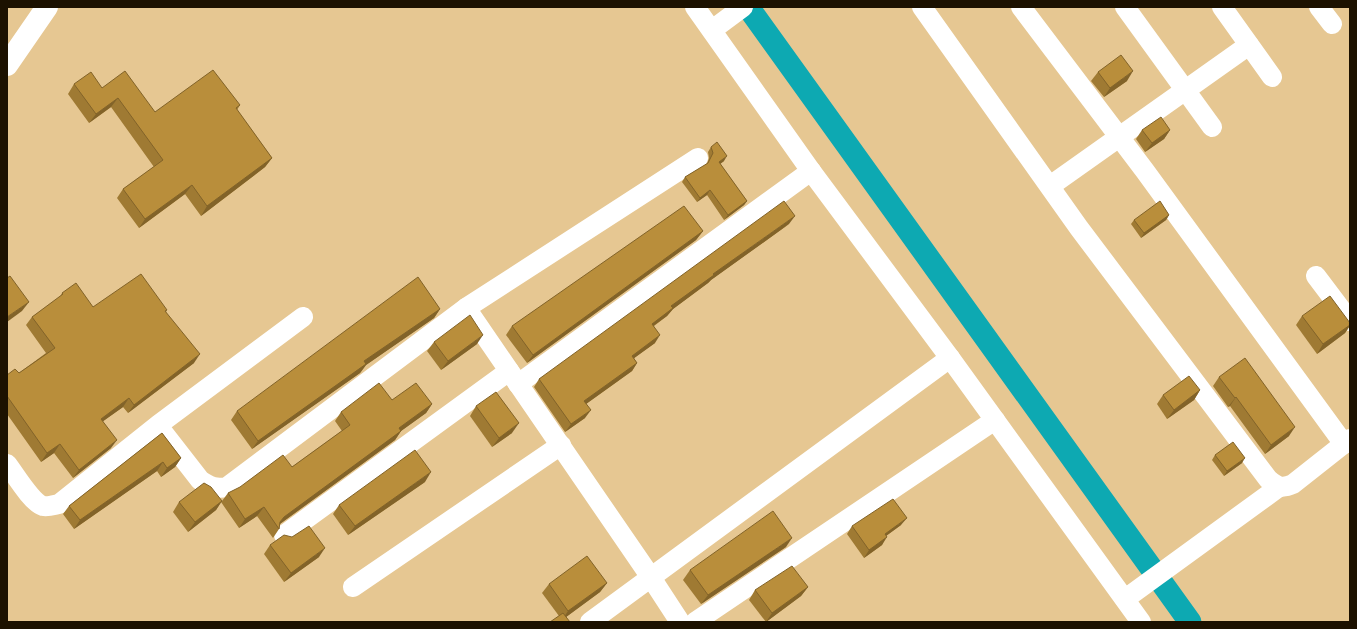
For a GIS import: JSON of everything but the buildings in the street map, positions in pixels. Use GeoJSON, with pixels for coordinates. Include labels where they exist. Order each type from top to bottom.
{"type":"FeatureCollection","features":[{"type":"Feature","properties":{"kind":"street"},"geometry":{"type":"LineString","coordinates":[[7,65],[47,7]]}},
{"type":"Feature","properties":{"kind":"street"},"geometry":{"type":"LineString","coordinates":[[695,7],[811,171],[950,358],[1141,622]]}},
{"type":"Feature","properties":{"kind":"street"},"geometry":{"type":"LineString","coordinates":[[922,7],[1050,186],[1268,480],[1279,487],[1286,487],[1293,484],[1347,442],[1021,7]]}},
{"type":"Feature","properties":{"kind":"street"},"geometry":{"type":"LineString","coordinates":[[1125,7],[1212,127]]}},
{"type":"Feature","properties":{"kind":"street"},"geometry":{"type":"LineString","coordinates":[[1222,7],[1272,77]]}},
{"type":"Feature","properties":{"kind":"street"},"geometry":{"type":"LineString","coordinates":[[1319,7],[1332,24]]}},
{"type":"Feature","properties":{"kind":"street"},"geometry":{"type":"LineString","coordinates":[[712,30],[739,10]]}},
{"type":"Feature","properties":{"kind":"street"},"geometry":{"type":"LineString","coordinates":[[1050,186],[1250,45]]}},
{"type":"Feature","properties":{"kind":"street"},"geometry":{"type":"LineString","coordinates":[[158,426],[200,480],[210,487],[218,489],[227,487],[466,308],[698,158]]}},
{"type":"Feature","properties":{"kind":"street"},"geometry":{"type":"LineString","coordinates":[[284,535],[811,171]]}},
{"type":"Feature","properties":{"kind":"street"},"geometry":{"type":"LineString","coordinates":[[1316,276],[1350,321]]}},
{"type":"Feature","properties":{"kind":"street"},"geometry":{"type":"LineString","coordinates":[[466,308],[561,445],[680,622]]}},
{"type":"Feature","properties":{"kind":"street"},"geometry":{"type":"LineString","coordinates":[[7,464],[36,501],[43,506],[59,504],[158,426],[303,317]]}},
{"type":"Feature","properties":{"kind":"street"},"geometry":{"type":"LineString","coordinates":[[590,622],[650,576],[950,358]]}},
{"type":"Feature","properties":{"kind":"street"},"geometry":{"type":"LineString","coordinates":[[695,622],[995,420]]}},
{"type":"Feature","properties":{"kind":"street"},"geometry":{"type":"LineString","coordinates":[[352,587],[561,445]]}},
{"type":"Feature","properties":{"kind":"street"},"geometry":{"type":"LineString","coordinates":[[1125,599],[1279,487]]}},
{"type":"Feature","properties":{"kind":"waterway"},"geometry":{"type":"LineString","coordinates":[[748,7],[1190,622]]}}]}
